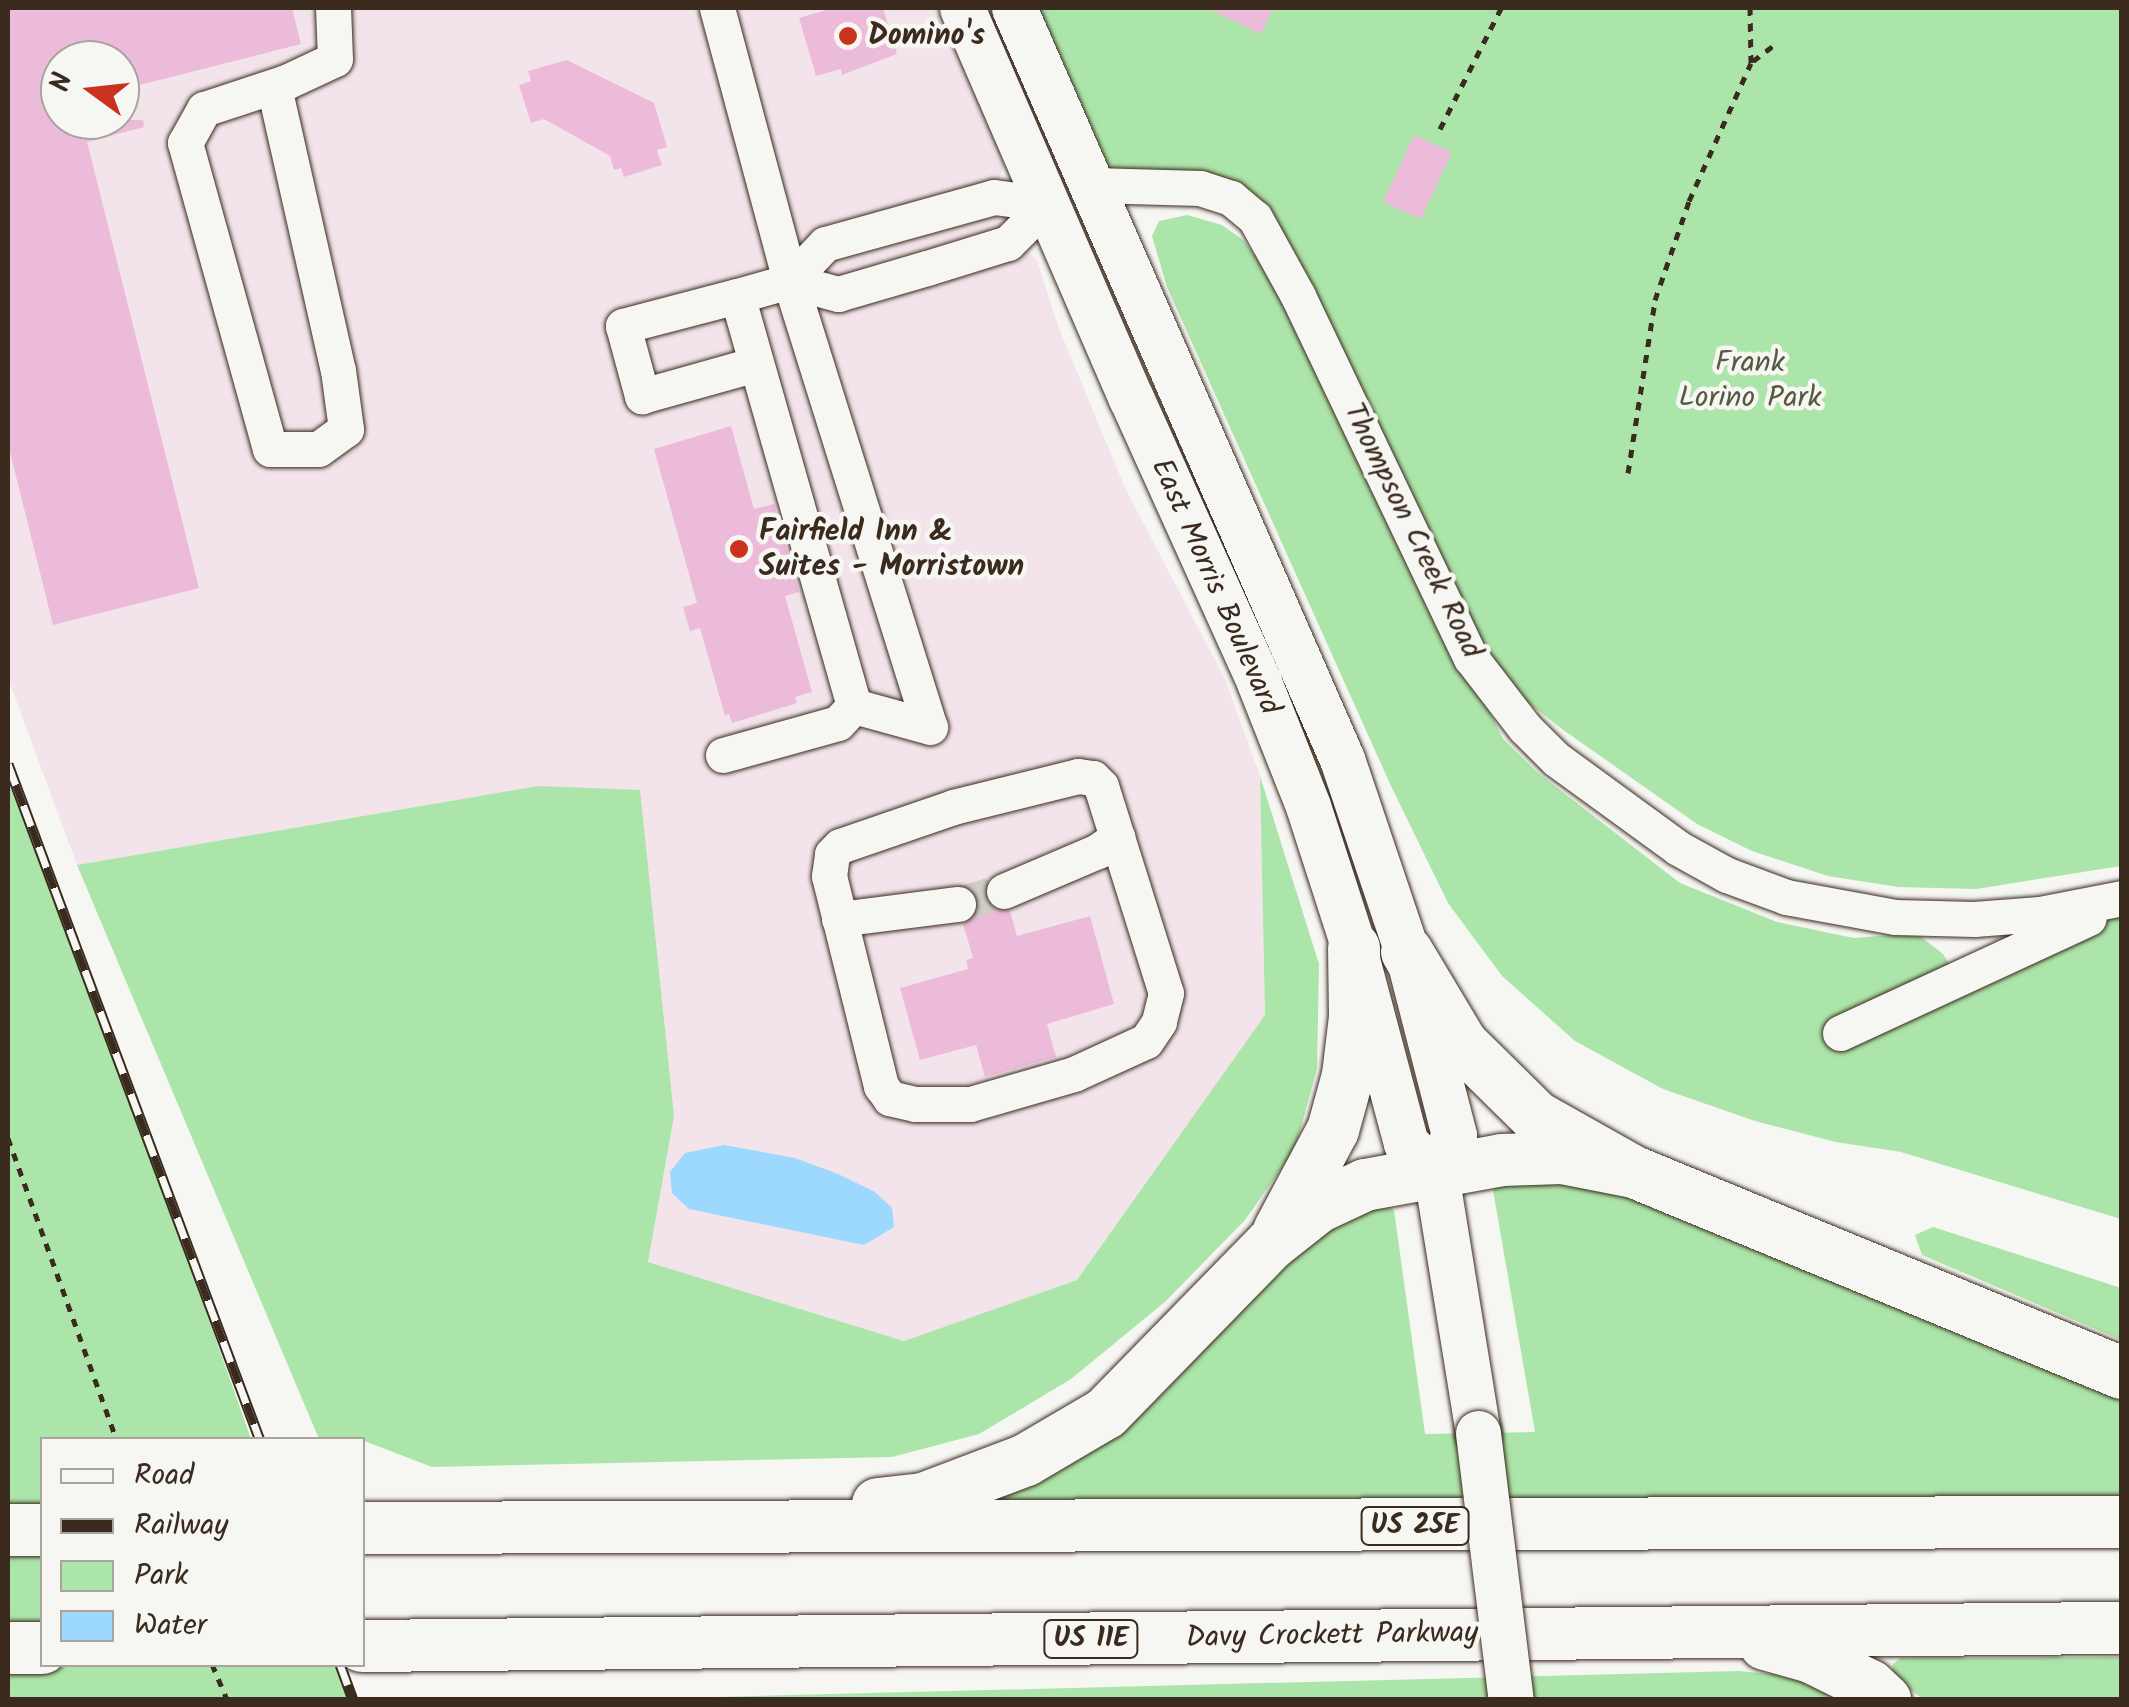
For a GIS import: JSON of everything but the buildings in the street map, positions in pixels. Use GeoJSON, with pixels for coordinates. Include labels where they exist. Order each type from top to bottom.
{"type":"FeatureCollection","features":[{"type":"Feature","properties":{"kind":"highway"},"geometry":{"type":"LineString","coordinates":[[1270,1244],[1326,1145],[1348,1075],[1355,1017],[1354,948]]}},
{"type":"Feature","properties":{"kind":"highway"},"geometry":{"type":"LineString","coordinates":[[1407,952],[1454,1032],[1496,1081],[1536,1117],[1634,1172],[2122,1373]]}},
{"type":"Feature","properties":{"kind":"highway"},"geometry":{"type":"LineString","coordinates":[[365,1528],[708,1527],[923,1499],[1026,1460],[1106,1413],[1270,1244],[1318,1207],[1365,1185],[1502,1160],[1562,1158],[1634,1172]]}},
{"type":"Feature","properties":{"kind":"highway","name":"US 25E"},"geometry":{"type":"LineString","coordinates":[[708,1527],[2122,1522]]}},
{"type":"Feature","properties":{"kind":"highway"},"geometry":{"type":"LineString","coordinates":[[8,1530],[40,1530]]}},
{"type":"Feature","properties":{"kind":"highway","name":"Davy Crockett Parkway"},"geometry":{"type":"LineString","coordinates":[[365,1646],[2122,1628]]}},
{"type":"Feature","properties":{"kind":"highway"},"geometry":{"type":"LineString","coordinates":[[1721,1632],[1811,1657],[1870,1686],[1885,1700]]}},
{"type":"Feature","properties":{"kind":"highway"},"geometry":{"type":"LineString","coordinates":[[8,1648],[40,1648]]}},
{"type":"Feature","properties":{"kind":"main road","name":"East Morris Boulevard"},"geometry":{"type":"LineString","coordinates":[[962,8],[1282,736],[1354,948],[1406,1143],[1436,1174]]}},
{"type":"Feature","properties":{"kind":"main road","name":"East Morris Boulevard"},"geometry":{"type":"LineString","coordinates":[[1014,8],[1316,696],[1407,952],[1454,1136],[1436,1174],[1478,1433],[1510,1700]]}},
{"type":"Feature","properties":{"kind":"main road"},"geometry":{"type":"LineString","coordinates":[[1047,204],[1094,186]]}},
{"type":"Feature","properties":{"kind":"street"},"geometry":{"type":"LineString","coordinates":[[274,87],[338,370],[346,429],[318,450],[270,449],[184,144],[204,109],[274,87],[336,59],[332,8]]}},
{"type":"Feature","properties":{"kind":"street"},"geometry":{"type":"LineString","coordinates":[[716,8],[790,282],[930,727],[854,706]]}},
{"type":"Feature","properties":{"kind":"street","name":"Thompson Creek Road"},"geometry":{"type":"LineString","coordinates":[[1094,186],[1200,188],[1231,198],[1254,218],[1298,296],[1472,658],[1525,728],[1556,758],[1678,848],[1727,874],[1786,897],[1895,917],[1990,918],[2122,901]]}},
{"type":"Feature","properties":{"kind":"street"},"geometry":{"type":"LineString","coordinates":[[790,282],[825,244],[994,197],[1047,204]]}},
{"type":"Feature","properties":{"kind":"street"},"geometry":{"type":"LineString","coordinates":[[756,364],[642,396],[623,326],[790,282],[838,294],[1008,243],[1047,204]]}},
{"type":"Feature","properties":{"kind":"street"},"geometry":{"type":"LineString","coordinates":[[915,221],[927,268]]}},
{"type":"Feature","properties":{"kind":"street"},"geometry":{"type":"LineString","coordinates":[[737,296],[854,706]]}},
{"type":"Feature","properties":{"kind":"street"},"geometry":{"type":"LineString","coordinates":[[723,755],[838,724],[854,706]]}},
{"type":"Feature","properties":{"kind":"street"},"geometry":{"type":"LineString","coordinates":[[1058,778],[1094,778],[1101,786],[1117,837],[1166,993],[1159,1022],[1146,1040],[1074,1074],[970,1104],[914,1104],[890,1098],[881,1086],[839,919],[829,876],[832,854],[840,846],[953,807],[1058,778]]}},
{"type":"Feature","properties":{"kind":"street"},"geometry":{"type":"LineString","coordinates":[[1004,891],[1098,851],[1117,837]]}},
{"type":"Feature","properties":{"kind":"street"},"geometry":{"type":"LineString","coordinates":[[1840,1034],[2122,901]]}},
{"type":"Feature","properties":{"kind":"street"},"geometry":{"type":"LineString","coordinates":[[839,919],[958,904]]}},
{"type":"Feature","properties":{"kind":"path"},"geometry":{"type":"LineString","coordinates":[[1440,129],[1502,8]]}},
{"type":"Feature","properties":{"kind":"path"},"geometry":{"type":"LineString","coordinates":[[1628,472],[1649,329],[1664,269],[1751,63],[1749,10],[1738,8]]}},
{"type":"Feature","properties":{"kind":"path"},"geometry":{"type":"LineString","coordinates":[[1751,63],[1774,46]]}},
{"type":"Feature","properties":{"kind":"path"},"geometry":{"type":"LineString","coordinates":[[8,1138],[116,1437]]}},
{"type":"Feature","properties":{"kind":"path"},"geometry":{"type":"LineString","coordinates":[[213,1667],[226,1700]]}},
{"type":"Feature","properties":{"kind":"shaded area"},"geometry":{"type":"Polygon","coordinates":[[[8,8],[936,8],[1005,160],[999,182],[991,186],[1018,253],[1029,252],[1037,260],[1058,326],[1125,488],[1225,679],[1260,776],[1265,1015],[1077,1280],[904,1341],[648,1262],[674,1116],[538,786],[77,865],[8,678],[8,8]]]}},
{"type":"Feature","properties":{"kind":"green space","name":"Frank Lorino Park"},"geometry":{"type":"Polygon","coordinates":[[[1014,8],[2121,8],[2121,866],[1976,889],[1898,887],[1828,876],[1752,851],[1697,824],[1562,729],[1471,658],[1231,198],[1093,185],[1014,8]]]}},
{"type":"Feature","properties":{"kind":"green space"},"geometry":{"type":"Polygon","coordinates":[[[1187,215],[1222,225],[1243,240],[1271,277],[1503,739],[1538,773],[1680,883],[1777,922],[1854,938],[1916,933],[1943,954],[1963,985],[2121,895],[2121,1219],[1901,1152],[1836,1142],[1755,1121],[1663,1089],[1575,1041],[1502,976],[1448,903],[1391,786],[1167,287],[1152,236],[1159,221],[1187,215]]]}},
{"type":"Feature","properties":{"kind":"green space"},"geometry":{"type":"Polygon","coordinates":[[[1260,776],[1319,964],[1317,1069],[1295,1149],[1245,1220],[1166,1301],[1071,1379],[979,1434],[892,1457],[432,1467],[365,1441],[365,1437],[318,1437],[77,865],[538,786],[640,790],[674,1116],[648,1262],[904,1341],[1077,1280],[1265,1015],[1260,776]]]}},
{"type":"Feature","properties":{"kind":"green space"},"geometry":{"type":"Polygon","coordinates":[[[8,782],[94,993],[250,1437],[40,1437],[40,1667],[338,1667],[350,1699],[8,1699],[8,782]]]}},
{"type":"Feature","properties":{"kind":"green space"},"geometry":{"type":"Polygon","coordinates":[[[1590,1180],[2121,1399],[2121,1496],[956,1506],[1314,1230],[1378,1201],[1394,1210],[1425,1434],[1535,1432],[1493,1190],[1498,1184],[1590,1180]]]}},
{"type":"Feature","properties":{"kind":"green space"},"geometry":{"type":"Polygon","coordinates":[[[1933,1227],[2121,1288],[2121,1340],[1922,1255],[1915,1235],[1933,1227]]]}},
{"type":"Feature","properties":{"kind":"green space"},"geometry":{"type":"Polygon","coordinates":[[[2121,1657],[2121,1699],[1923,1699],[1892,1676],[1893,1664],[1901,1658],[2121,1657]]]}},
{"type":"Feature","properties":{"kind":"green space"},"geometry":{"type":"Polygon","coordinates":[[[1738,1671],[1782,1675],[1813,1684],[1840,1700],[599,1700],[1738,1671]]]}},
{"type":"Feature","properties":{"kind":"water"},"geometry":{"type":"Polygon","coordinates":[[[724,1145],[795,1158],[838,1174],[875,1192],[892,1208],[894,1227],[864,1245],[689,1209],[672,1193],[670,1172],[685,1153],[724,1145]]]}},
{"type":"Feature","properties":{"kind":"tunnel"},"geometry":{"type":"LineString","coordinates":[[958,904],[1004,891]]}},
{"type":"Feature","properties":{"kind":"railway"},"geometry":{"type":"LineString","coordinates":[[8,764],[259,1437]]}},
{"type":"Feature","properties":{"kind":"railway"},"geometry":{"type":"LineString","coordinates":[[341,1667],[353,1700]]}},
{"type":"Feature","properties":{"kind":"place","name":"Domino's"},"geometry":{"type":"Point","coordinates":[848,36]}},
{"type":"Feature","properties":{"kind":"place","name":"Fairfield Inn & Suites - Morristown"},"geometry":{"type":"Point","coordinates":[739,549]}}]}
